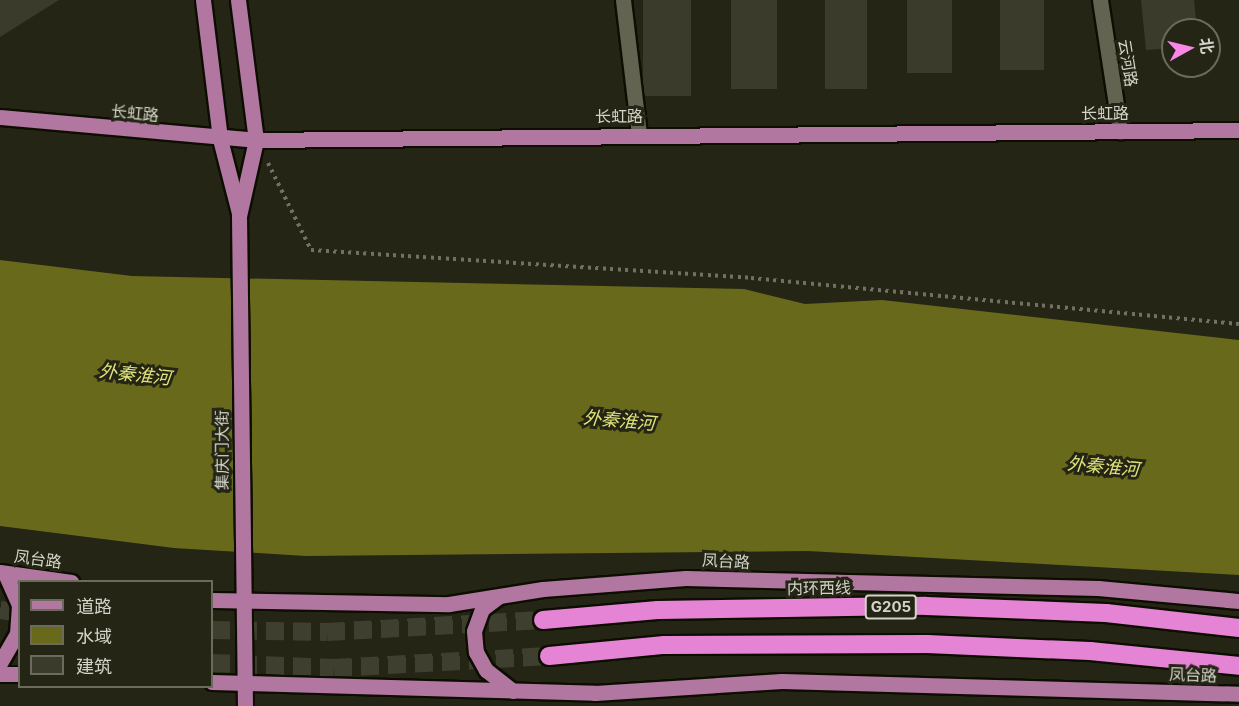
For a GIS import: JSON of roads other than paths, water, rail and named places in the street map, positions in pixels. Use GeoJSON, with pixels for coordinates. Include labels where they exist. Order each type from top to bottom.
{"type":"FeatureCollection","features":[{"type":"Feature","properties":{"kind":"highway","name":"内环西线"},"geometry":{"type":"LineString","coordinates":[[543,620],[657,610],[926,606],[1106,613],[1239,628]]}},
{"type":"Feature","properties":{"kind":"highway","name":"G205"},"geometry":{"type":"LineString","coordinates":[[549,656],[664,645],[786,642],[1090,651],[1239,666]]}},
{"type":"Feature","properties":{"kind":"main road","name":"集庆门大街"},"geometry":{"type":"LineString","coordinates":[[202,0],[220,139],[239,216],[240,561],[245,706]]}},
{"type":"Feature","properties":{"kind":"main road","name":"集庆门大街"},"geometry":{"type":"LineString","coordinates":[[238,0],[256,140],[239,216]]}},
{"type":"Feature","properties":{"kind":"main road","name":"长虹路"},"geometry":{"type":"LineString","coordinates":[[0,117],[220,139],[256,140],[639,134],[1239,130]]}},
{"type":"Feature","properties":{"kind":"main road","name":"凤台路"},"geometry":{"type":"LineString","coordinates":[[3,572],[57,580]]}},
{"type":"Feature","properties":{"kind":"main road"},"geometry":{"type":"LineString","coordinates":[[3,572],[18,603]]}},
{"type":"Feature","properties":{"kind":"main road","name":"凤台路"},"geometry":{"type":"LineString","coordinates":[[213,600],[241,604],[448,604],[501,596],[686,578],[1098,588],[1239,601]]}},
{"type":"Feature","properties":{"kind":"main road"},"geometry":{"type":"LineString","coordinates":[[501,596],[482,609],[474,631],[476,652],[486,670],[513,691]]}},
{"type":"Feature","properties":{"kind":"main road"},"geometry":{"type":"LineString","coordinates":[[0,663],[17,634],[18,620]]}},
{"type":"Feature","properties":{"kind":"main road"},"geometry":{"type":"LineString","coordinates":[[0,674],[18,675]]}},
{"type":"Feature","properties":{"kind":"main road","name":"凤台路"},"geometry":{"type":"LineString","coordinates":[[213,682],[595,693],[782,681],[1239,694]]}},
{"type":"Feature","properties":{"kind":"street"},"geometry":{"type":"LineString","coordinates":[[623,0],[639,134]]}},
{"type":"Feature","properties":{"kind":"street","name":"云河路"},"geometry":{"type":"LineString","coordinates":[[1100,0],[1120,131]]}},
{"type":"Feature","properties":{"kind":"water","name":"外秦淮河"},"geometry":{"type":"Polygon","coordinates":[[[0,260],[132,276],[744,289],[805,304],[882,300],[1239,340],[1239,575],[808,551],[306,556],[174,548],[0,526],[0,260]]]}},
{"type":"Feature","properties":{"kind":"tunnel"},"geometry":{"type":"LineString","coordinates":[[0,610],[18,613]]}},
{"type":"Feature","properties":{"kind":"tunnel"},"geometry":{"type":"LineString","coordinates":[[213,630],[327,632],[543,620]]}},
{"type":"Feature","properties":{"kind":"tunnel"},"geometry":{"type":"LineString","coordinates":[[213,663],[334,668],[549,656]]}}]}
